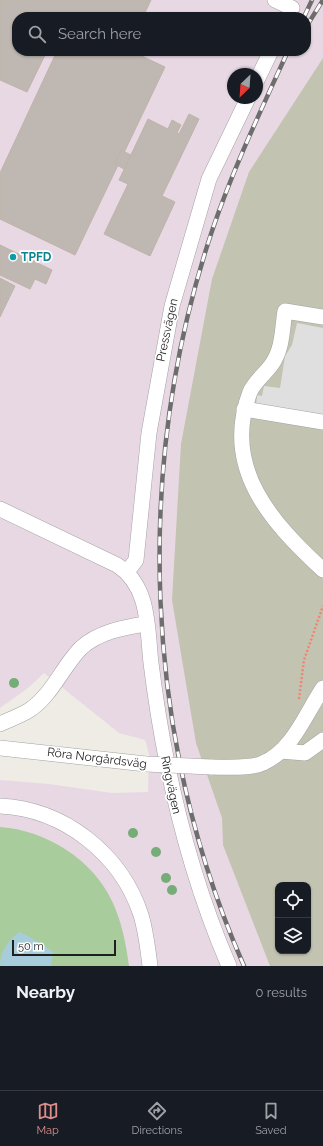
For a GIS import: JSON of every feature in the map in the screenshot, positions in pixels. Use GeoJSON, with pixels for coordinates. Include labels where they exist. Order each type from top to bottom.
{"type":"FeatureCollection","features":[{"type":"Feature","properties":{"kind":"street"},"geometry":{"type":"LineString","coordinates":[[275,0],[292,8]]}},
{"type":"Feature","properties":{"kind":"street"},"geometry":{"type":"LineString","coordinates":[[263,68],[269,56]]}},
{"type":"Feature","properties":{"kind":"street","name":"Pressvägen"},"geometry":{"type":"LineString","coordinates":[[127,572],[136,560],[149,433],[172,306],[209,179],[245,104]]}},
{"type":"Feature","properties":{"kind":"street"},"geometry":{"type":"LineString","coordinates":[[323,317],[285,311],[281,346],[273,362],[250,390],[244,409],[241,432],[244,460],[254,489],[270,515],[294,543],[323,570]]}},
{"type":"Feature","properties":{"kind":"street"},"geometry":{"type":"LineString","coordinates":[[244,409],[323,422]]}},
{"type":"Feature","properties":{"kind":"street"},"geometry":{"type":"LineString","coordinates":[[0,509],[105,559],[127,572]]}},
{"type":"Feature","properties":{"kind":"street","name":"Ringvägen"},"geometry":{"type":"LineString","coordinates":[[127,572],[135,581],[143,597],[156,702],[166,765],[177,814],[202,898],[229,966]]}},
{"type":"Feature","properties":{"kind":"street"},"geometry":{"type":"LineString","coordinates":[[0,724],[28,711],[42,700],[81,648],[98,637],[115,630],[146,624]]}},
{"type":"Feature","properties":{"kind":"street","name":"Röra Norgårdsväg"},"geometry":{"type":"LineString","coordinates":[[0,748],[146,764],[211,767],[262,764],[281,751],[294,735],[323,688]]}},
{"type":"Feature","properties":{"kind":"street"},"geometry":{"type":"LineString","coordinates":[[281,751],[305,753],[323,740]]}},
{"type":"Feature","properties":{"kind":"street"},"geometry":{"type":"LineString","coordinates":[[0,806],[30,810],[61,822],[82,835],[108,859],[126,883],[137,904],[145,933],[150,966]]}},
{"type":"Feature","properties":{"kind":"path"},"geometry":{"type":"LineString","coordinates":[[297,706],[304,660],[323,606]]}},
{"type":"Feature","properties":{"kind":"shaded area"},"geometry":{"type":"Polygon","coordinates":[[[0,0],[323,0],[323,966],[0,966],[0,780],[49,784],[112,793],[148,792],[149,754],[145,740],[119,733],[44,673],[28,688],[0,708],[0,0]]]}},
{"type":"Feature","properties":{"kind":"shaded area"},"geometry":{"type":"Polygon","coordinates":[[[323,58],[323,966],[270,966],[223,845],[222,818],[196,743],[172,600],[181,444],[212,279],[249,172],[323,58]]]}},
{"type":"Feature","properties":{"kind":"shaded area"},"geometry":{"type":"Polygon","coordinates":[[[297,323],[323,328],[323,417],[256,406],[257,395],[262,396],[264,386],[280,388],[285,356],[292,345],[297,323]]]}},
{"type":"Feature","properties":{"kind":"green space"},"geometry":{"type":"Polygon","coordinates":[[[0,827],[17,829],[51,841],[80,860],[93,873],[104,886],[112,901],[123,933],[129,966],[0,966],[0,827]]]}},
{"type":"Feature","properties":{"kind":"water"},"geometry":{"type":"Polygon","coordinates":[[[19,932],[53,952],[51,966],[0,966],[1,956],[5,947],[19,932]]]}},
{"type":"Feature","properties":{"kind":"building"},"geometry":{"type":"Polygon","coordinates":[[[0,0],[151,0],[145,12],[12,12],[12,56],[45,56],[27,92],[0,80],[0,0]]]}},
{"type":"Feature","properties":{"kind":"building"},"geometry":{"type":"Polygon","coordinates":[[[55,56],[142,56],[165,67],[75,255],[0,219],[0,173],[55,56]]]}},
{"type":"Feature","properties":{"kind":"building"},"geometry":{"type":"Polygon","coordinates":[[[189,114],[199,119],[162,196],[175,202],[150,256],[104,234],[128,184],[119,180],[148,119],[168,129],[172,120],[181,125],[177,133],[179,134],[189,114]]]}},
{"type":"Feature","properties":{"kind":"building"},"geometry":{"type":"Polygon","coordinates":[[[121,150],[131,155],[124,169],[115,164],[121,150]]]}},
{"type":"Feature","properties":{"kind":"building","name":"TPFD"},"geometry":{"type":"Polygon","coordinates":[[[0,245],[52,270],[46,284],[35,279],[30,289],[0,275],[0,245]]]}},
{"type":"Feature","properties":{"kind":"building"},"geometry":{"type":"Polygon","coordinates":[[[0,278],[15,286],[0,317],[0,278]]]}},
{"type":"Feature","properties":{"kind":"railway"},"geometry":{"type":"LineString","coordinates":[[306,12],[312,0]]}},
{"type":"Feature","properties":{"kind":"railway"},"geometry":{"type":"LineString","coordinates":[[311,19],[323,0]]}},
{"type":"Feature","properties":{"kind":"railway"},"geometry":{"type":"LineString","coordinates":[[244,966],[210,878],[185,788],[169,695],[160,602],[161,507],[169,414],[187,321],[212,231],[220,208],[248,140],[286,56]]}},
{"type":"Feature","properties":{"kind":"place","name":"TPFD"},"geometry":{"type":"Point","coordinates":[13,257]}}]}
